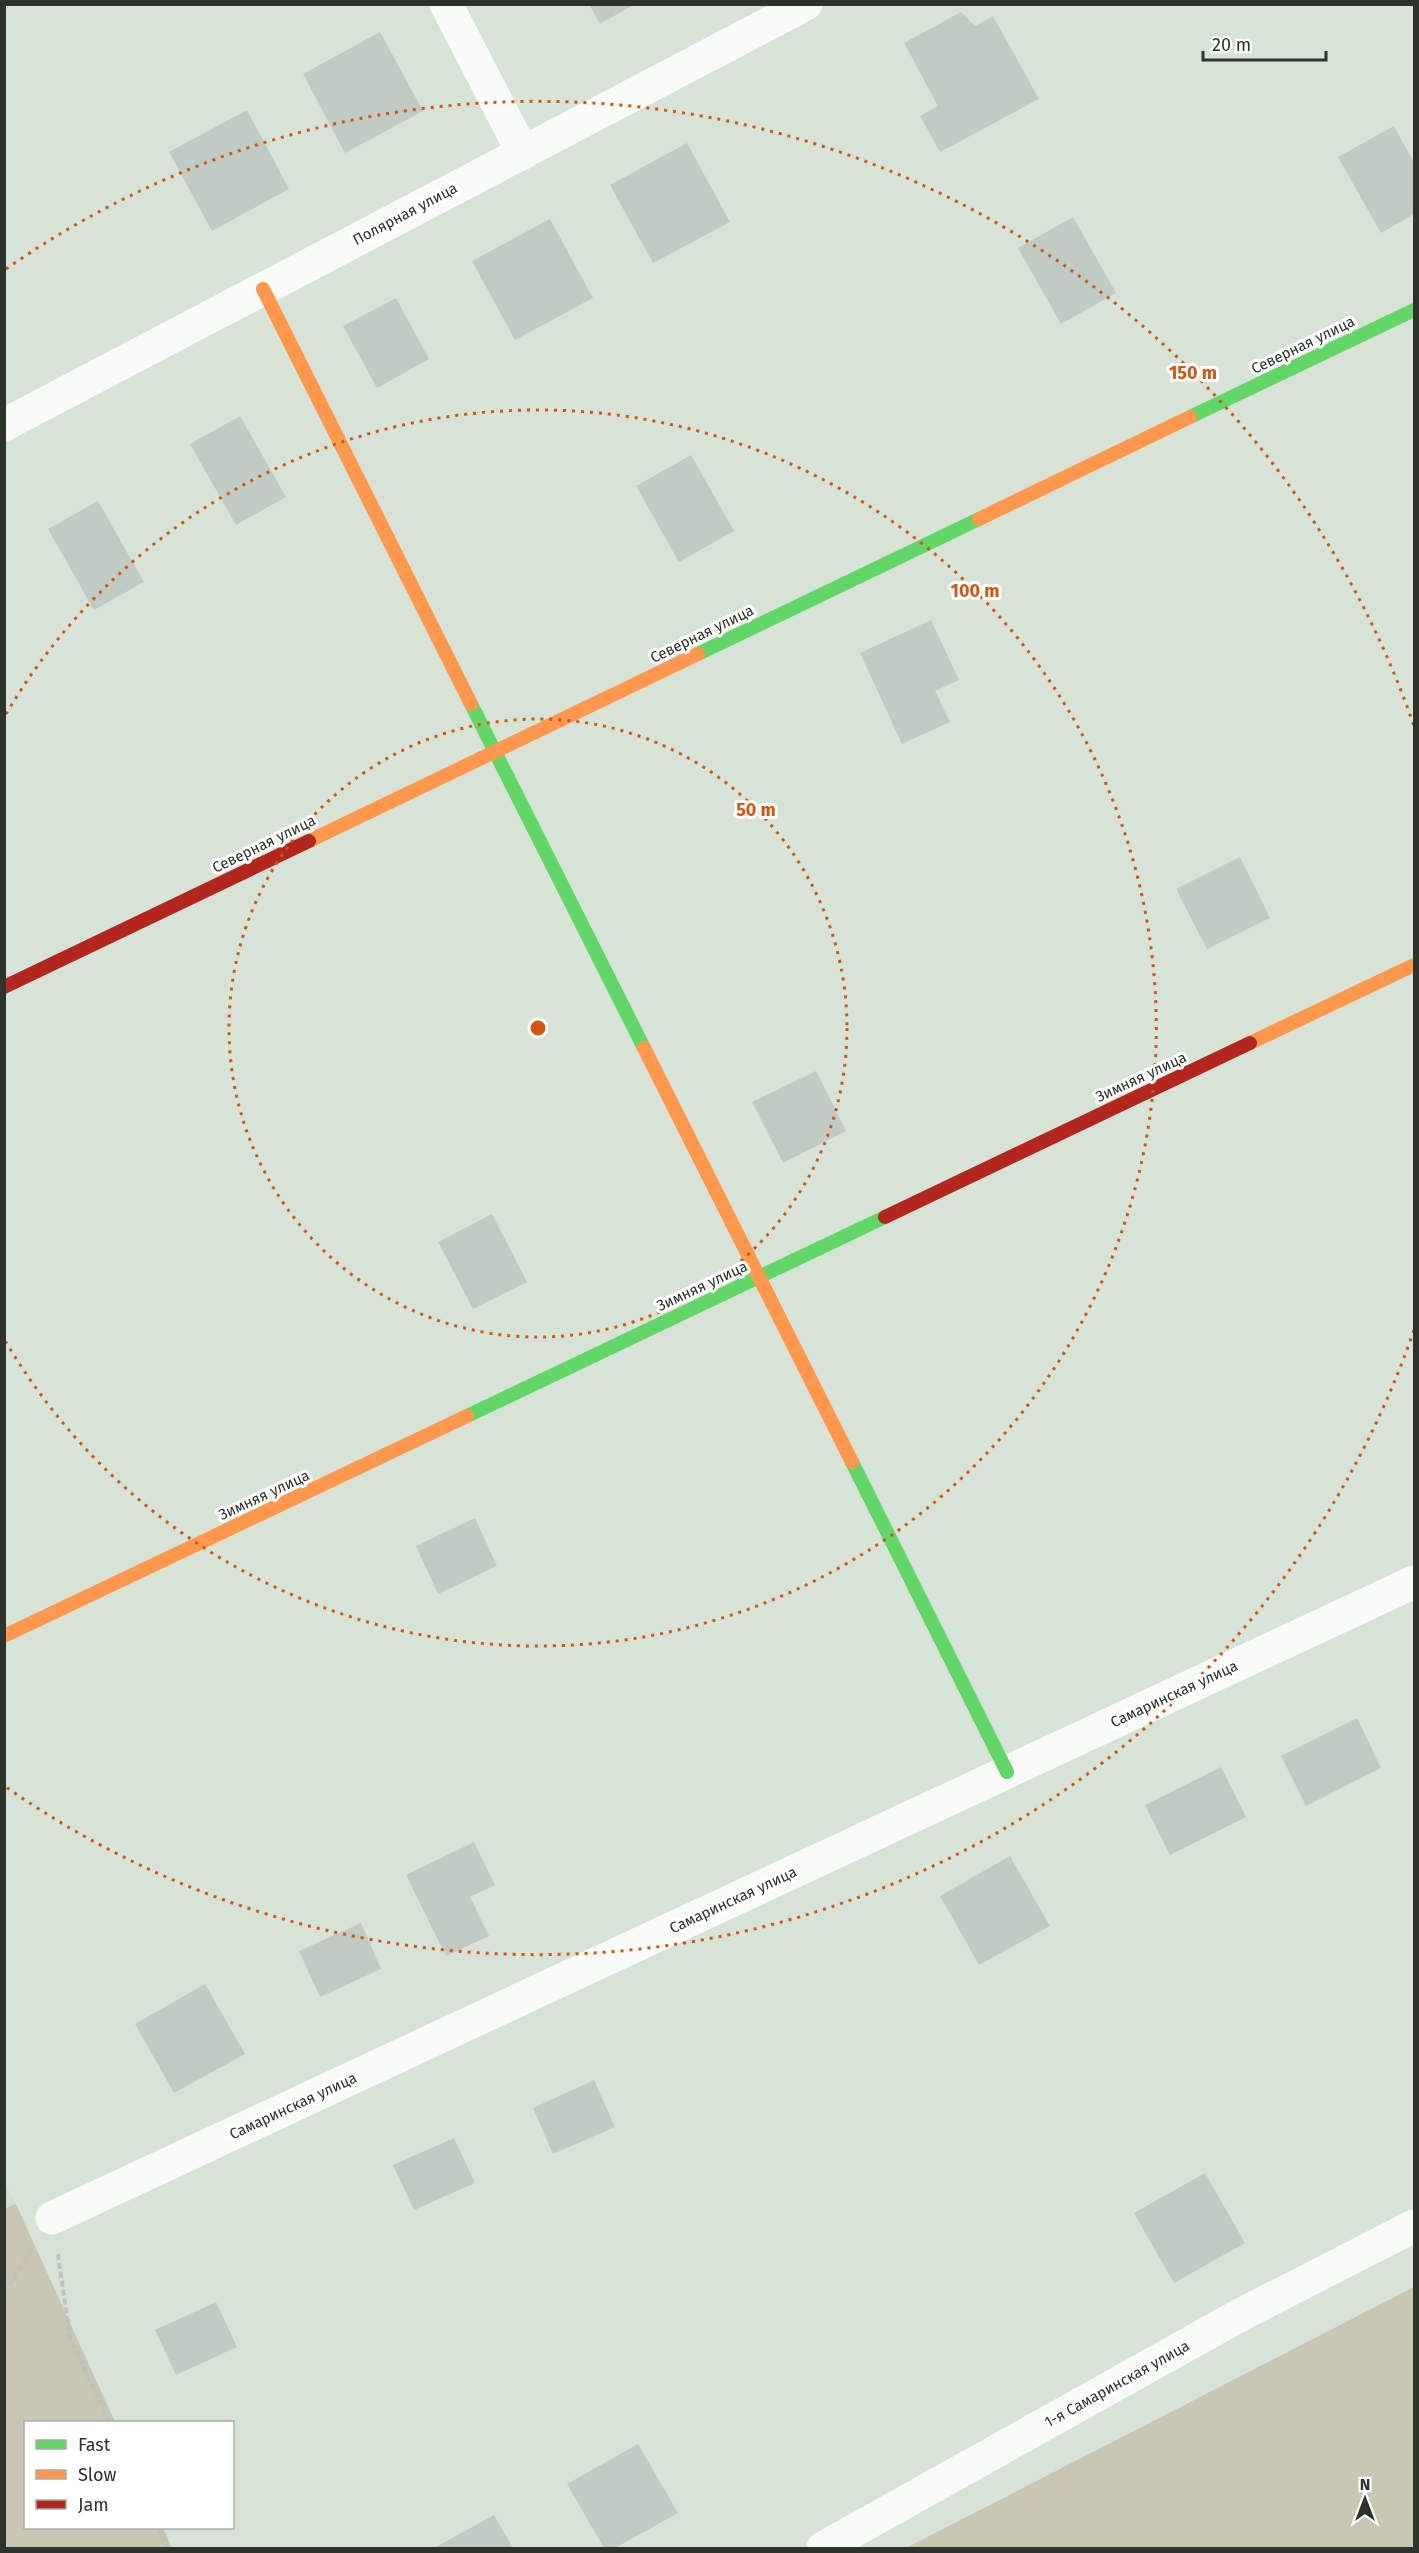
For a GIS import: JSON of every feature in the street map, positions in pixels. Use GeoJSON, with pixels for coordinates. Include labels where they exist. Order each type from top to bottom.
{"type":"FeatureCollection","features":[{"type":"Feature","properties":{"kind":"street"},"geometry":{"type":"LineString","coordinates":[[446,4],[523,153]]}},
{"type":"Feature","properties":{"kind":"street","name":"Полярная улица"},"geometry":{"type":"LineString","coordinates":[[4,425],[806,4]]}},
{"type":"Feature","properties":{"kind":"street"},"geometry":{"type":"LineString","coordinates":[[263,289],[1007,1772]]}},
{"type":"Feature","properties":{"kind":"street","name":"Северная улица"},"geometry":{"type":"LineString","coordinates":[[4,987],[1414,310]]}},
{"type":"Feature","properties":{"kind":"street","name":"Зимняя улица"},"geometry":{"type":"LineString","coordinates":[[4,1636],[1414,965]]}},
{"type":"Feature","properties":{"kind":"street","name":"Самаринская улица"},"geometry":{"type":"LineString","coordinates":[[52,2218],[1414,1582]]}},
{"type":"Feature","properties":{"kind":"street","name":"1-я Самаринская улица"},"geometry":{"type":"LineString","coordinates":[[823,2548],[1242,2314],[1414,2226]]}},
{"type":"Feature","properties":{"kind":"path"},"geometry":{"type":"LineString","coordinates":[[4,2293],[52,2218]]}},
{"type":"Feature","properties":{"kind":"path"},"geometry":{"type":"LineString","coordinates":[[52,2218],[70,2338],[110,2421]]}},
{"type":"Feature","properties":{"kind":"path"},"geometry":{"type":"LineString","coordinates":[[158,2529],[168,2548]]}},
{"type":"Feature","properties":{"kind":"shaded area"},"geometry":{"type":"Polygon","coordinates":[[[4,2181],[16,2204],[5,2209],[4,2209],[4,2181]]]}},
{"type":"Feature","properties":{"kind":"shaded area"},"geometry":{"type":"Polygon","coordinates":[[[16,2204],[115,2421],[24,2421],[24,2529],[163,2529],[172,2548],[5,2548],[4,2209],[16,2204]]]}},
{"type":"Feature","properties":{"kind":"shaded area"},"geometry":{"type":"Polygon","coordinates":[[[1414,2287],[1414,2548],[906,2548],[1414,2287]]]}},
{"type":"Feature","properties":{"kind":"building"},"geometry":{"type":"Polygon","coordinates":[[[589,4],[635,4],[600,24],[589,4]]]}},
{"type":"Feature","properties":{"kind":"building"},"geometry":{"type":"Polygon","coordinates":[[[961,12],[975,26],[993,16],[1039,99],[940,152],[920,116],[938,106],[904,43],[961,12]]]}},
{"type":"Feature","properties":{"kind":"building"},"geometry":{"type":"Polygon","coordinates":[[[380,32],[423,111],[345,153],[303,74],[380,32]]]}},
{"type":"Feature","properties":{"kind":"building"},"geometry":{"type":"Polygon","coordinates":[[[247,110],[289,189],[212,231],[169,152],[247,110]]]}},
{"type":"Feature","properties":{"kind":"building"},"geometry":{"type":"Polygon","coordinates":[[[1394,126],[1414,163],[1414,214],[1381,233],[1338,157],[1394,126]]]}},
{"type":"Feature","properties":{"kind":"building"},"geometry":{"type":"Polygon","coordinates":[[[687,143],[730,222],[653,263],[610,185],[687,143]]]}},
{"type":"Feature","properties":{"kind":"building"},"geometry":{"type":"Polygon","coordinates":[[[1073,217],[1116,293],[1061,324],[1018,248],[1073,217]]]}},
{"type":"Feature","properties":{"kind":"building"},"geometry":{"type":"Polygon","coordinates":[[[550,219],[593,298],[515,340],[472,261],[550,219]]]}},
{"type":"Feature","properties":{"kind":"building"},"geometry":{"type":"Polygon","coordinates":[[[396,298],[429,359],[377,388],[343,326],[396,298]]]}},
{"type":"Feature","properties":{"kind":"building"},"geometry":{"type":"Polygon","coordinates":[[[240,416],[286,497],[236,525],[190,444],[240,416]]]}},
{"type":"Feature","properties":{"kind":"building"},"geometry":{"type":"Polygon","coordinates":[[[691,455],[734,531],[679,562],[636,486],[691,455]]]}},
{"type":"Feature","properties":{"kind":"building"},"geometry":{"type":"Polygon","coordinates":[[[98,501],[144,582],[94,610],[48,529],[98,501]]]}},
{"type":"Feature","properties":{"kind":"building"},"geometry":{"type":"Polygon","coordinates":[[[931,620],[959,680],[935,691],[950,722],[902,744],[860,653],[931,620]]]}},
{"type":"Feature","properties":{"kind":"building"},"geometry":{"type":"Polygon","coordinates":[[[1240,857],[1270,918],[1207,949],[1176,889],[1240,857]]]}},
{"type":"Feature","properties":{"kind":"building"},"geometry":{"type":"Polygon","coordinates":[[[816,1071],[846,1131],[783,1163],[752,1102],[816,1071]]]}},
{"type":"Feature","properties":{"kind":"building"},"geometry":{"type":"Polygon","coordinates":[[[492,1214],[527,1282],[473,1309],[438,1242],[492,1214]]]}},
{"type":"Feature","properties":{"kind":"building"},"geometry":{"type":"Polygon","coordinates":[[[475,1518],[497,1566],[438,1594],[416,1546],[475,1518]]]}},
{"type":"Feature","properties":{"kind":"building"},"geometry":{"type":"Polygon","coordinates":[[[1357,1718],[1381,1768],[1306,1806],[1281,1756],[1357,1718]]]}},
{"type":"Feature","properties":{"kind":"building"},"geometry":{"type":"Polygon","coordinates":[[[1221,1767],[1246,1817],[1170,1855],[1145,1805],[1221,1767]]]}},
{"type":"Feature","properties":{"kind":"building"},"geometry":{"type":"Polygon","coordinates":[[[474,1842],[495,1885],[470,1897],[489,1936],[446,1956],[406,1875],[474,1842]]]}},
{"type":"Feature","properties":{"kind":"building"},"geometry":{"type":"Polygon","coordinates":[[[1010,1856],[1050,1926],[979,1965],[940,1896],[1010,1856]]]}},
{"type":"Feature","properties":{"kind":"building"},"geometry":{"type":"Polygon","coordinates":[[[361,1923],[381,1969],[320,1997],[299,1951],[361,1923]]]}},
{"type":"Feature","properties":{"kind":"building"},"geometry":{"type":"Polygon","coordinates":[[[205,1984],[245,2054],[174,2093],[135,2024],[205,1984]]]}},
{"type":"Feature","properties":{"kind":"building"},"geometry":{"type":"Polygon","coordinates":[[[594,2080],[615,2127],[553,2154],[533,2108],[594,2080]]]}},
{"type":"Feature","properties":{"kind":"building"},"geometry":{"type":"Polygon","coordinates":[[[454,2138],[475,2183],[414,2210],[393,2165],[454,2138]]]}},
{"type":"Feature","properties":{"kind":"building"},"geometry":{"type":"Polygon","coordinates":[[[1205,2173],[1245,2243],[1174,2283],[1134,2213],[1205,2173]]]}},
{"type":"Feature","properties":{"kind":"building"},"geometry":{"type":"Polygon","coordinates":[[[216,2302],[237,2347],[176,2375],[155,2330],[216,2302]]]}},
{"type":"Feature","properties":{"kind":"building"},"geometry":{"type":"Polygon","coordinates":[[[638,2444],[678,2513],[615,2548],[604,2548],[567,2484],[638,2444]]]}},
{"type":"Feature","properties":{"kind":"building"},"geometry":{"type":"Polygon","coordinates":[[[494,2515],[513,2548],[434,2548],[494,2515]]]}},
{"type":"Feature","properties":{"kind":"traffic: fast"},"geometry":{"type":"LineString","coordinates":[[1190,417],[1414,310]]}},
{"type":"Feature","properties":{"kind":"traffic: fast"},"geometry":{"type":"LineString","coordinates":[[698,654],[979,519]]}},
{"type":"Feature","properties":{"kind":"traffic: fast"},"geometry":{"type":"LineString","coordinates":[[471,704],[644,1048]]}},
{"type":"Feature","properties":{"kind":"traffic: fast"},"geometry":{"type":"LineString","coordinates":[[467,1416],[885,1217]]}},
{"type":"Feature","properties":{"kind":"traffic: fast"},"geometry":{"type":"LineString","coordinates":[[852,1462],[1007,1772]]}},
{"type":"Feature","properties":{"kind":"traffic: slow"},"geometry":{"type":"LineString","coordinates":[[263,289],[471,704]]}},
{"type":"Feature","properties":{"kind":"traffic: slow"},"geometry":{"type":"LineString","coordinates":[[979,519],[1190,417]]}},
{"type":"Feature","properties":{"kind":"traffic: slow"},"geometry":{"type":"LineString","coordinates":[[309,841],[698,654]]}},
{"type":"Feature","properties":{"kind":"traffic: slow"},"geometry":{"type":"LineString","coordinates":[[1250,1043],[1414,965]]}},
{"type":"Feature","properties":{"kind":"traffic: slow"},"geometry":{"type":"LineString","coordinates":[[644,1048],[852,1462]]}},
{"type":"Feature","properties":{"kind":"traffic: slow"},"geometry":{"type":"LineString","coordinates":[[4,1636],[467,1416]]}},
{"type":"Feature","properties":{"kind":"traffic: jam"},"geometry":{"type":"LineString","coordinates":[[4,987],[309,841]]}},
{"type":"Feature","properties":{"kind":"traffic: jam"},"geometry":{"type":"LineString","coordinates":[[885,1217],[1250,1043]]}}]}
